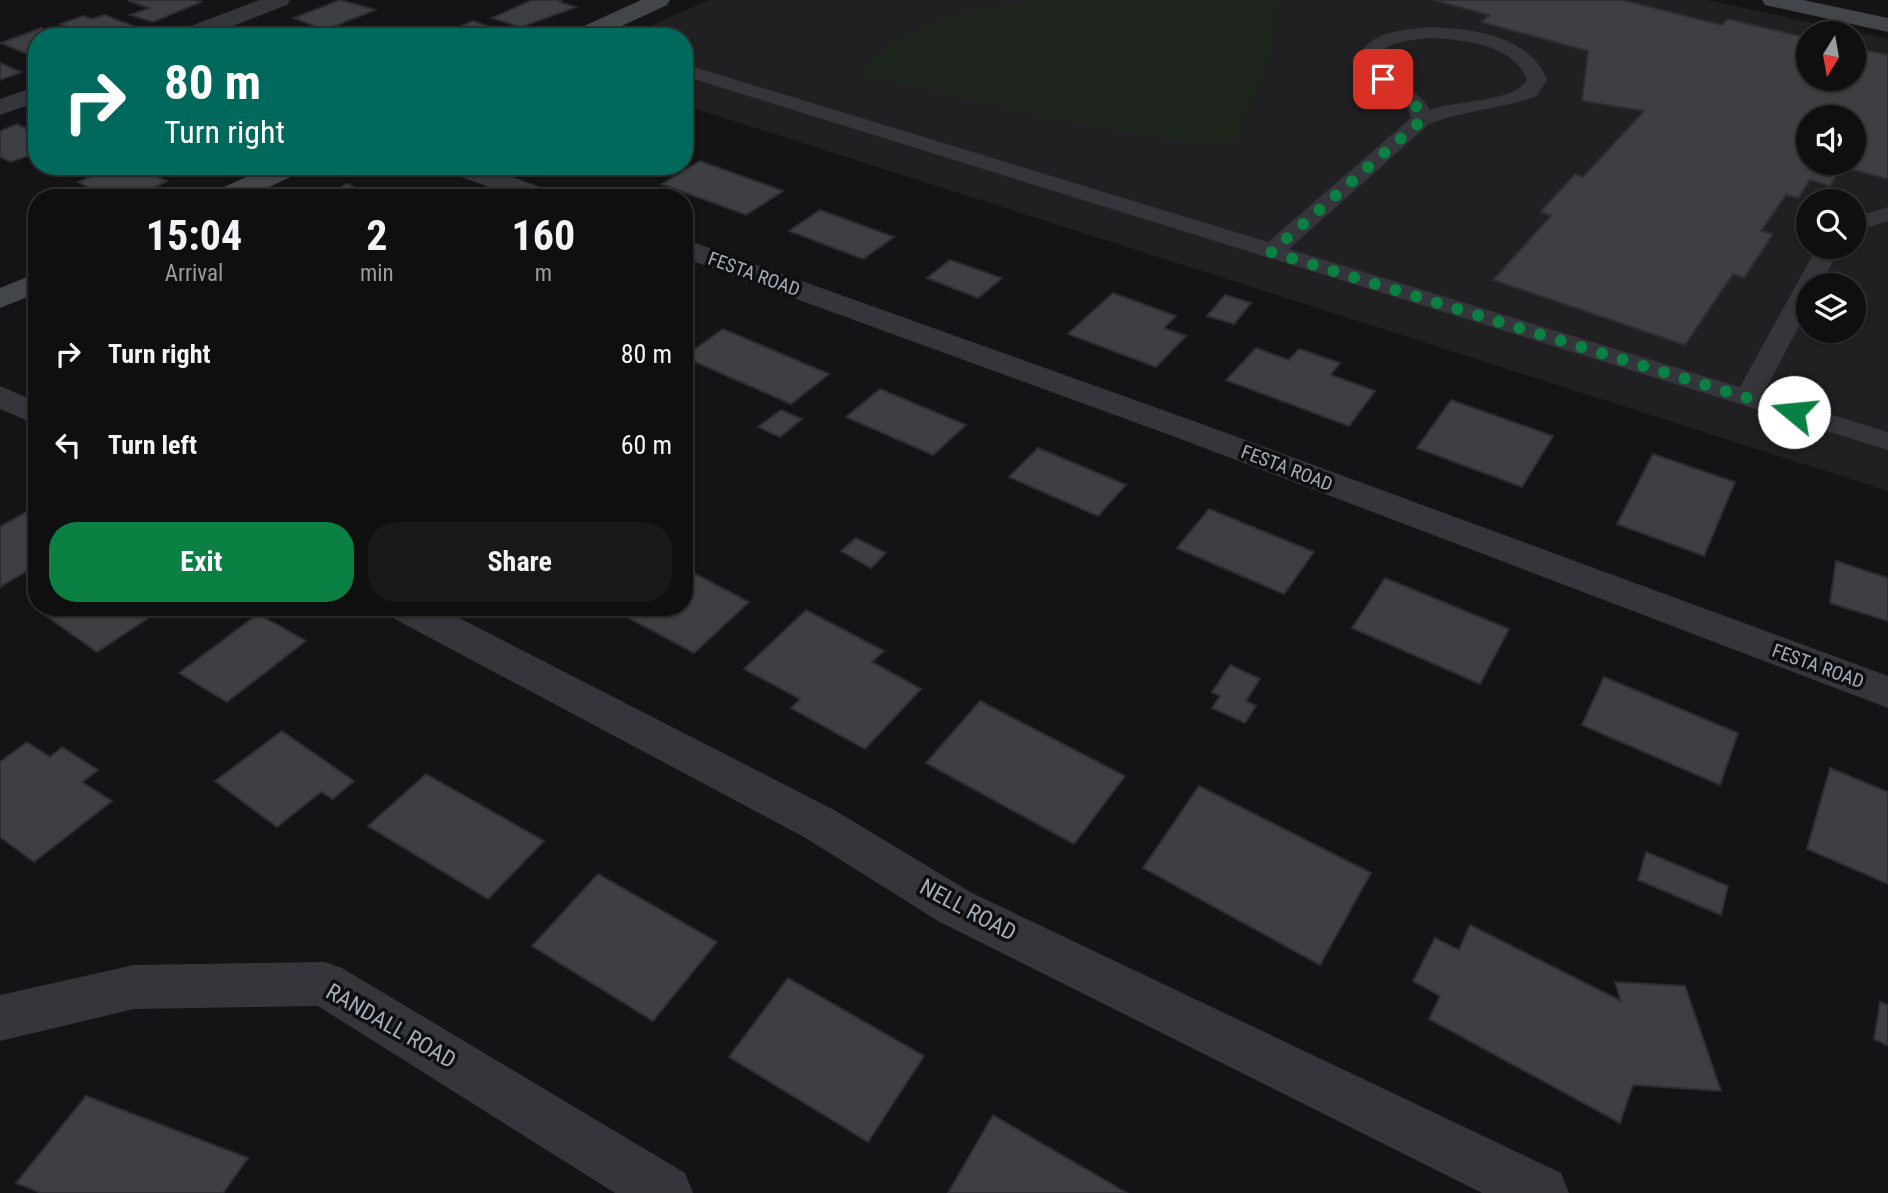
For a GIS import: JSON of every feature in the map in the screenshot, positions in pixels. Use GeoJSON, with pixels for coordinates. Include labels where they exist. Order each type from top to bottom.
{"type":"FeatureCollection","features":[{"type":"Feature","properties":{"kind":"street"},"geometry":{"type":"LineString","coordinates":[[206,28],[279,0]]}},
{"type":"Feature","properties":{"kind":"street"},"geometry":{"type":"LineString","coordinates":[[598,28],[659,0]]}},
{"type":"Feature","properties":{"kind":"street"},"geometry":{"type":"LineString","coordinates":[[1773,0],[1888,24]]}},
{"type":"Feature","properties":{"kind":"street"},"geometry":{"type":"LineString","coordinates":[[0,108],[28,97]]}},
{"type":"Feature","properties":{"kind":"street"},"geometry":{"type":"LineString","coordinates":[[242,189],[273,175]]}},
{"type":"Feature","properties":{"kind":"street"},"geometry":{"type":"LineString","coordinates":[[481,175],[520,189]]}},
{"type":"Feature","properties":{"kind":"street","name":"FESTA ROAD"},"geometry":{"type":"LineString","coordinates":[[693,251],[1190,431],[1888,692]]}},
{"type":"Feature","properties":{"kind":"street"},"geometry":{"type":"LineString","coordinates":[[0,299],[28,286]]}},
{"type":"Feature","properties":{"kind":"street"},"geometry":{"type":"LineString","coordinates":[[0,396],[28,410]]}},
{"type":"Feature","properties":{"kind":"street","name":"NELL ROAD"},"geometry":{"type":"LineString","coordinates":[[422,616],[820,824],[955,907],[1541,1193]]}},
{"type":"Feature","properties":{"kind":"street","name":"RANDALL ROAD"},"geometry":{"type":"LineString","coordinates":[[0,1018],[134,987],[325,984],[666,1193]]}},
{"type":"Feature","properties":{"kind":"lane"},"geometry":{"type":"LineString","coordinates":[[1271,252],[1422,120],[1447,110],[1505,101],[1530,92],[1537,80],[1532,67],[1521,56],[1485,40],[1431,33],[1384,41],[1373,49],[1369,56],[1370,66],[1383,79],[1411,97],[1418,106],[1422,120]]}},
{"type":"Feature","properties":{"kind":"lane"},"geometry":{"type":"LineString","coordinates":[[693,73],[1888,441]]}},
{"type":"Feature","properties":{"kind":"lane"},"geometry":{"type":"LineString","coordinates":[[1866,221],[1888,214]]}},
{"type":"Feature","properties":{"kind":"lane"},"geometry":{"type":"LineString","coordinates":[[1747,398],[1796,308]]}},
{"type":"Feature","properties":{"kind":"shaded area"},"geometry":{"type":"Polygon","coordinates":[[[709,0],[1707,0],[1804,21],[1796,21],[1796,91],[1866,91],[1866,34],[1888,39],[1888,491],[693,108],[693,28],[645,28],[709,0]]]}},
{"type":"Feature","properties":{"kind":"shaded area"},"geometry":{"type":"Polygon","coordinates":[[[1026,0],[1281,0],[1267,73],[1236,140],[1199,146],[1061,121],[857,74],[897,40],[950,16],[1026,0]]]}},
{"type":"Feature","properties":{"kind":"building"},"geometry":{"type":"Polygon","coordinates":[[[131,0],[201,2],[153,22],[130,15],[149,8],[129,1],[131,0]]]}},
{"type":"Feature","properties":{"kind":"building"},"geometry":{"type":"Polygon","coordinates":[[[340,0],[375,10],[330,28],[320,28],[294,18],[340,0]]]}},
{"type":"Feature","properties":{"kind":"building"},"geometry":{"type":"Polygon","coordinates":[[[532,0],[562,0],[559,2],[576,7],[521,27],[492,18],[532,0]]]}},
{"type":"Feature","properties":{"kind":"building"},"geometry":{"type":"Polygon","coordinates":[[[1433,0],[1622,0],[1722,25],[1728,19],[1796,35],[1796,91],[1866,91],[1866,50],[1888,55],[1888,179],[1866,173],[1866,105],[1796,105],[1796,175],[1837,175],[1830,186],[1810,180],[1804,189],[1796,189],[1796,198],[1786,195],[1761,231],[1773,234],[1744,278],[1733,274],[1685,345],[1493,280],[1551,216],[1540,212],[1575,174],[1583,177],[1644,111],[1582,101],[1588,51],[1481,22],[1489,15],[1433,0]]]}},
{"type":"Feature","properties":{"kind":"building"},"geometry":{"type":"Polygon","coordinates":[[[105,15],[138,28],[69,28],[60,24],[83,16],[92,19],[105,15]]]}},
{"type":"Feature","properties":{"kind":"building"},"geometry":{"type":"Polygon","coordinates":[[[473,21],[492,28],[457,28],[473,21]]]}},
{"type":"Feature","properties":{"kind":"building"},"geometry":{"type":"Polygon","coordinates":[[[28,33],[28,54],[1,43],[28,33]]]}},
{"type":"Feature","properties":{"kind":"building"},"geometry":{"type":"Polygon","coordinates":[[[0,63],[21,72],[0,80],[0,63]]]}},
{"type":"Feature","properties":{"kind":"building"},"geometry":{"type":"Polygon","coordinates":[[[17,124],[28,130],[28,156],[11,162],[0,157],[0,131],[17,124]]]}},
{"type":"Feature","properties":{"kind":"building"},"geometry":{"type":"Polygon","coordinates":[[[700,161],[783,191],[746,215],[693,195],[693,189],[676,189],[662,184],[677,175],[693,175],[693,165],[700,161]]]}},
{"type":"Feature","properties":{"kind":"building"},"geometry":{"type":"Polygon","coordinates":[[[94,175],[153,175],[167,181],[151,189],[92,189],[78,182],[94,175]]]}},
{"type":"Feature","properties":{"kind":"building"},"geometry":{"type":"Polygon","coordinates":[[[347,184],[358,189],[338,189],[347,184]]]}},
{"type":"Feature","properties":{"kind":"building"},"geometry":{"type":"Polygon","coordinates":[[[820,210],[894,237],[863,259],[789,231],[820,210]]]}},
{"type":"Feature","properties":{"kind":"building"},"geometry":{"type":"Polygon","coordinates":[[[950,260],[1002,278],[978,298],[927,278],[950,260]]]}},
{"type":"Feature","properties":{"kind":"building"},"geometry":{"type":"Polygon","coordinates":[[[1113,293],[1176,316],[1164,328],[1186,336],[1156,367],[1068,334],[1113,293]]]}},
{"type":"Feature","properties":{"kind":"building"},"geometry":{"type":"Polygon","coordinates":[[[1225,295],[1251,303],[1234,324],[1207,316],[1225,295]]]}},
{"type":"Feature","properties":{"kind":"building"},"geometry":{"type":"Polygon","coordinates":[[[723,329],[829,374],[791,404],[693,361],[693,351],[723,329]]]}},
{"type":"Feature","properties":{"kind":"building"},"geometry":{"type":"Polygon","coordinates":[[[1256,348],[1289,360],[1299,349],[1340,363],[1331,375],[1375,391],[1349,426],[1226,380],[1256,348]]]}},
{"type":"Feature","properties":{"kind":"building"},"geometry":{"type":"Polygon","coordinates":[[[880,389],[966,425],[933,455],[846,417],[880,389]]]}},
{"type":"Feature","properties":{"kind":"building"},"geometry":{"type":"Polygon","coordinates":[[[1451,400],[1553,436],[1522,487],[1417,448],[1451,400]]]}},
{"type":"Feature","properties":{"kind":"building"},"geometry":{"type":"Polygon","coordinates":[[[781,410],[802,419],[780,437],[758,427],[781,410]]]}},
{"type":"Feature","properties":{"kind":"building"},"geometry":{"type":"Polygon","coordinates":[[[1038,448],[1126,485],[1098,516],[1009,477],[1038,448]]]}},
{"type":"Feature","properties":{"kind":"building"},"geometry":{"type":"Polygon","coordinates":[[[1653,454],[1735,482],[1704,556],[1617,524],[1653,454]]]}},
{"type":"Feature","properties":{"kind":"building"},"geometry":{"type":"Polygon","coordinates":[[[1209,509],[1314,552],[1284,594],[1177,548],[1209,509]]]}},
{"type":"Feature","properties":{"kind":"building"},"geometry":{"type":"Polygon","coordinates":[[[28,511],[28,570],[0,587],[0,527],[28,511]]]}},
{"type":"Feature","properties":{"kind":"building"},"geometry":{"type":"Polygon","coordinates":[[[856,538],[886,553],[871,568],[841,551],[856,538]]]}},
{"type":"Feature","properties":{"kind":"building"},"geometry":{"type":"Polygon","coordinates":[[[1836,561],[1888,578],[1888,621],[1830,603],[1836,561]]]}},
{"type":"Feature","properties":{"kind":"building"},"geometry":{"type":"Polygon","coordinates":[[[693,573],[749,602],[694,653],[627,617],[693,616],[693,573]]]}},
{"type":"Feature","properties":{"kind":"building"},"geometry":{"type":"Polygon","coordinates":[[[1385,578],[1509,629],[1480,684],[1352,628],[1385,578]]]}},
{"type":"Feature","properties":{"kind":"building"},"geometry":{"type":"Polygon","coordinates":[[[806,610],[884,651],[872,662],[921,689],[865,749],[791,708],[800,699],[744,669],[806,610]]]}},
{"type":"Feature","properties":{"kind":"building"},"geometry":{"type":"Polygon","coordinates":[[[46,616],[151,616],[97,652],[46,616]]]}},
{"type":"Feature","properties":{"kind":"building"},"geometry":{"type":"Polygon","coordinates":[[[255,616],[262,616],[306,641],[227,702],[179,673],[255,616]]]}},
{"type":"Feature","properties":{"kind":"building"},"geometry":{"type":"Polygon","coordinates":[[[1230,665],[1260,679],[1246,701],[1256,706],[1245,723],[1212,708],[1220,696],[1212,692],[1230,665]]]}},
{"type":"Feature","properties":{"kind":"building"},"geometry":{"type":"Polygon","coordinates":[[[1604,677],[1738,733],[1720,785],[1582,725],[1604,677]]]}},
{"type":"Feature","properties":{"kind":"building"},"geometry":{"type":"Polygon","coordinates":[[[980,701],[1125,776],[1074,844],[926,763],[980,701]]]}},
{"type":"Feature","properties":{"kind":"building"},"geometry":{"type":"Polygon","coordinates":[[[282,731],[354,781],[333,799],[321,792],[277,827],[215,781],[282,731]]]}},
{"type":"Feature","properties":{"kind":"building"},"geometry":{"type":"Polygon","coordinates":[[[27,742],[50,757],[62,747],[98,770],[82,782],[112,801],[34,862],[0,837],[0,762],[27,742]]]}},
{"type":"Feature","properties":{"kind":"building"},"geometry":{"type":"Polygon","coordinates":[[[1830,768],[1888,792],[1888,884],[1807,849],[1830,768]]]}},
{"type":"Feature","properties":{"kind":"building"},"geometry":{"type":"Polygon","coordinates":[[[426,774],[544,841],[488,899],[368,826],[426,774]]]}},
{"type":"Feature","properties":{"kind":"building"},"geometry":{"type":"Polygon","coordinates":[[[1199,786],[1371,873],[1320,965],[1143,868],[1199,786]]]}},
{"type":"Feature","properties":{"kind":"building"},"geometry":{"type":"Polygon","coordinates":[[[1646,852],[1728,886],[1721,915],[1638,880],[1646,852]]]}},
{"type":"Feature","properties":{"kind":"building"},"geometry":{"type":"Polygon","coordinates":[[[598,874],[717,942],[653,1021],[532,946],[598,874]]]}},
{"type":"Feature","properties":{"kind":"building"},"geometry":{"type":"Polygon","coordinates":[[[1470,925],[1621,1001],[1615,982],[1685,986],[1721,1091],[1633,1085],[1620,1123],[1429,1019],[1440,996],[1413,981],[1435,938],[1459,950],[1470,925]]]}},
{"type":"Feature","properties":{"kind":"building"},"geometry":{"type":"Polygon","coordinates":[[[788,978],[924,1056],[868,1142],[729,1057],[788,978]]]}},
{"type":"Feature","properties":{"kind":"building"},"geometry":{"type":"Polygon","coordinates":[[[1880,1002],[1888,1005],[1888,1046],[1874,1039],[1880,1002]]]}},
{"type":"Feature","properties":{"kind":"building"},"geometry":{"type":"Polygon","coordinates":[[[86,1096],[248,1158],[223,1193],[41,1193],[16,1183],[86,1096]]]}},
{"type":"Feature","properties":{"kind":"building"},"geometry":{"type":"Polygon","coordinates":[[[993,1115],[1127,1193],[948,1193],[993,1115]]]}},
{"type":"Feature","properties":{"kind":"route"},"geometry":{"type":"LineString","coordinates":[[1383,79],[1411,97],[1418,106],[1422,120],[1271,252],[1794,412]]}}]}
